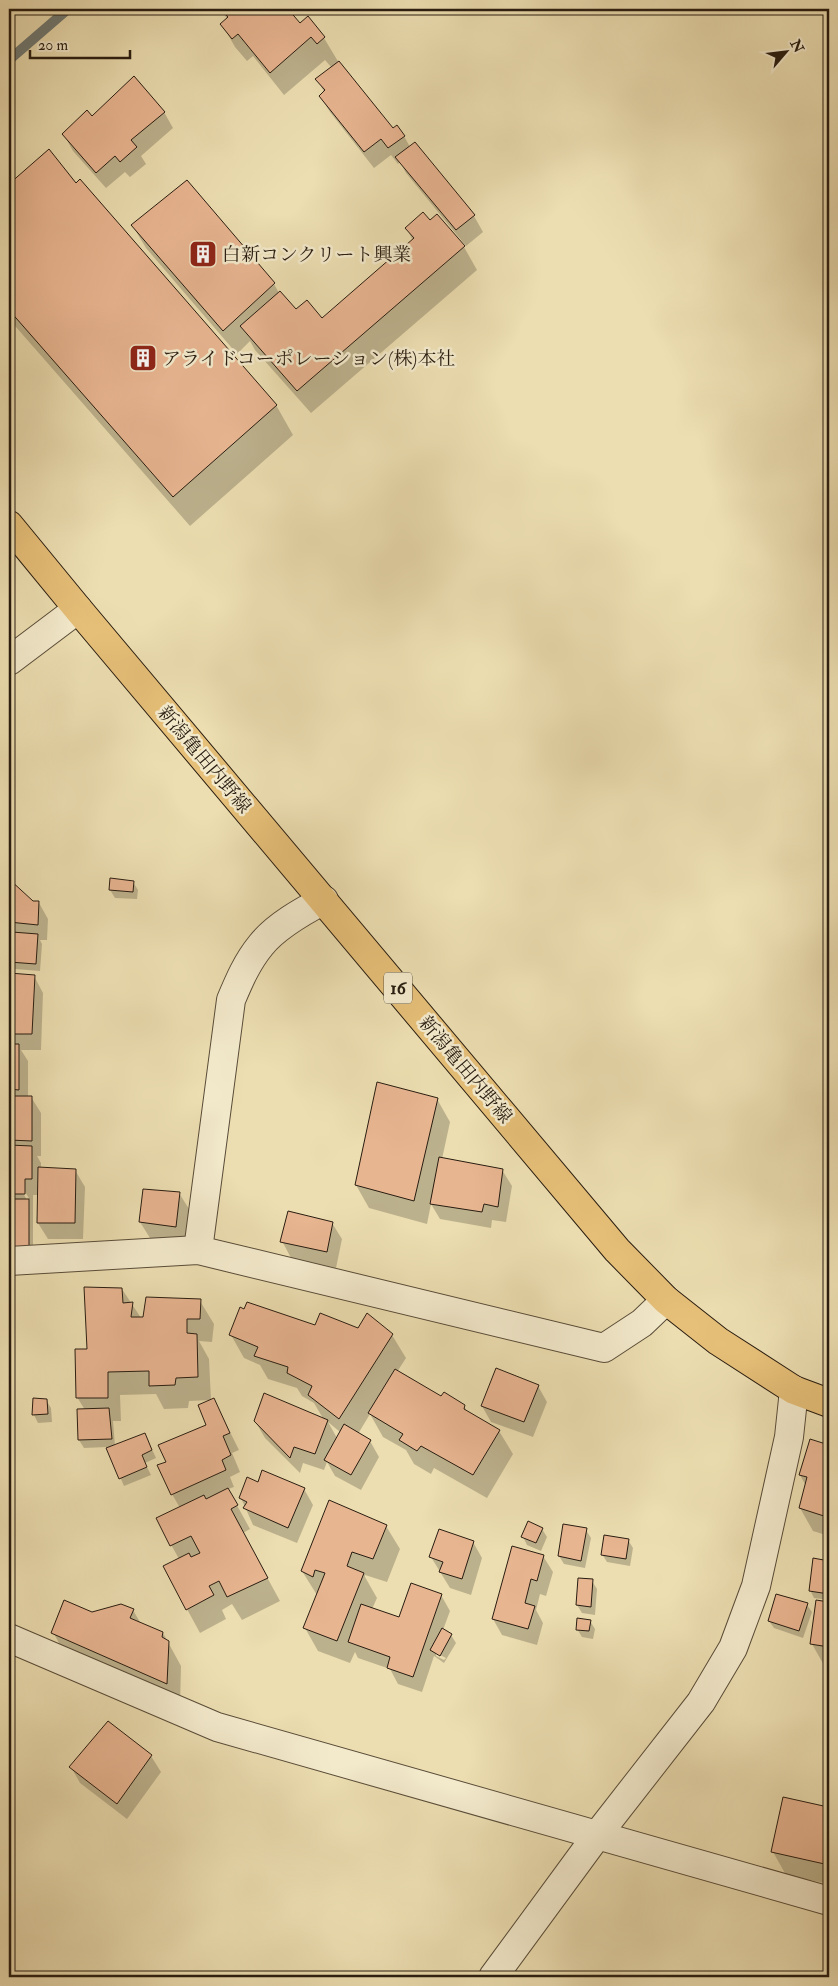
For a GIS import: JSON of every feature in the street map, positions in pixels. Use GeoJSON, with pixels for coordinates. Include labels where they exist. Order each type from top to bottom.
{"type":"FeatureCollection","features":[{"type":"Feature","properties":{"kind":"main road","name":"新潟亀田内野線"},"geometry":{"type":"LineString","coordinates":[[9,524],[78,609],[617,1250],[666,1300],[718,1341],[794,1390],[829,1403]]}},
{"type":"Feature","properties":{"kind":"street"},"geometry":{"type":"LineString","coordinates":[[9,661],[78,609]]}},
{"type":"Feature","properties":{"kind":"street"},"geometry":{"type":"LineString","coordinates":[[198,1250],[231,1000],[244,970],[262,944],[296,914],[324,900]]}},
{"type":"Feature","properties":{"kind":"street"},"geometry":{"type":"LineString","coordinates":[[9,1260],[198,1250],[604,1348],[642,1323],[666,1300]]}},
{"type":"Feature","properties":{"kind":"street"},"geometry":{"type":"LineString","coordinates":[[492,1977],[598,1834],[701,1702],[733,1648],[756,1586],[789,1437],[794,1390]]}},
{"type":"Feature","properties":{"kind":"street"},"geometry":{"type":"LineString","coordinates":[[9,1638],[217,1727],[829,1901]]}},
{"type":"Feature","properties":{"kind":"building"},"geometry":{"type":"Polygon","coordinates":[[[221,9],[288,9],[300,23],[308,16],[325,37],[317,44],[311,37],[270,73],[238,34],[232,39],[220,24],[228,17],[221,9]]]}},
{"type":"Feature","properties":{"kind":"building"},"geometry":{"type":"Polygon","coordinates":[[[339,61],[393,128],[397,125],[405,136],[388,148],[381,139],[364,152],[319,96],[325,90],[315,79],[339,61]]]}},
{"type":"Feature","properties":{"kind":"building"},"geometry":{"type":"Polygon","coordinates":[[[134,76],[165,112],[131,140],[137,147],[120,162],[115,156],[96,173],[62,134],[87,110],[92,116],[134,76]]]}},
{"type":"Feature","properties":{"kind":"building"},"geometry":{"type":"Polygon","coordinates":[[[415,142],[475,215],[456,230],[395,157],[415,142]]]}},
{"type":"Feature","properties":{"kind":"building","name":"アライドコーポレーション(株)本社"},"geometry":{"type":"Polygon","coordinates":[[[49,149],[76,183],[80,179],[277,405],[173,497],[9,310],[9,184],[49,149]]]}},
{"type":"Feature","properties":{"kind":"building","name":"白新コンクリート興業"},"geometry":{"type":"Polygon","coordinates":[[[187,180],[275,283],[223,331],[131,225],[187,180]]]}},
{"type":"Feature","properties":{"kind":"building"},"geometry":{"type":"Polygon","coordinates":[[[423,212],[430,220],[437,214],[465,246],[297,391],[240,326],[280,291],[296,309],[307,300],[322,318],[414,238],[405,228],[423,212]]]}},
{"type":"Feature","properties":{"kind":"building"},"geometry":{"type":"Polygon","coordinates":[[[110,878],[134,881],[133,892],[109,890],[110,878]]]}},
{"type":"Feature","properties":{"kind":"building"},"geometry":{"type":"Polygon","coordinates":[[[9,879],[33,901],[39,901],[38,925],[9,922],[9,879]]]}},
{"type":"Feature","properties":{"kind":"building"},"geometry":{"type":"Polygon","coordinates":[[[12,932],[38,934],[36,964],[9,962],[12,932]]]}},
{"type":"Feature","properties":{"kind":"building"},"geometry":{"type":"Polygon","coordinates":[[[9,973],[35,975],[32,1034],[9,1034],[9,973]]]}},
{"type":"Feature","properties":{"kind":"building"},"geometry":{"type":"Polygon","coordinates":[[[9,1044],[19,1044],[19,1090],[9,1089],[9,1044]]]}},
{"type":"Feature","properties":{"kind":"building"},"geometry":{"type":"Polygon","coordinates":[[[377,1082],[438,1098],[414,1201],[355,1185],[377,1082]]]}},
{"type":"Feature","properties":{"kind":"building"},"geometry":{"type":"Polygon","coordinates":[[[9,1096],[32,1096],[32,1141],[9,1140],[9,1096]]]}},
{"type":"Feature","properties":{"kind":"building"},"geometry":{"type":"Polygon","coordinates":[[[9,1145],[32,1146],[32,1179],[25,1179],[25,1194],[9,1194],[9,1145]]]}},
{"type":"Feature","properties":{"kind":"building"},"geometry":{"type":"Polygon","coordinates":[[[439,1157],[503,1169],[498,1207],[484,1204],[482,1212],[430,1204],[439,1157]]]}},
{"type":"Feature","properties":{"kind":"building"},"geometry":{"type":"Polygon","coordinates":[[[38,1167],[76,1169],[75,1223],[37,1223],[38,1167]]]}},
{"type":"Feature","properties":{"kind":"building"},"geometry":{"type":"Polygon","coordinates":[[[143,1189],[180,1192],[176,1227],[139,1222],[143,1189]]]}},
{"type":"Feature","properties":{"kind":"building"},"geometry":{"type":"Polygon","coordinates":[[[9,1199],[29,1199],[29,1247],[9,1247],[9,1199]]]}},
{"type":"Feature","properties":{"kind":"building"},"geometry":{"type":"Polygon","coordinates":[[[288,1211],[333,1222],[327,1252],[280,1242],[288,1211]]]}},
{"type":"Feature","properties":{"kind":"building"},"geometry":{"type":"Polygon","coordinates":[[[84,1287],[122,1288],[123,1303],[133,1302],[131,1317],[143,1317],[146,1297],[201,1299],[200,1319],[187,1319],[187,1333],[197,1334],[198,1377],[176,1378],[175,1385],[149,1386],[149,1371],[108,1372],[108,1398],[76,1398],[75,1349],[87,1349],[84,1287]]]}},
{"type":"Feature","properties":{"kind":"building"},"geometry":{"type":"Polygon","coordinates":[[[247,1302],[315,1325],[320,1313],[358,1328],[367,1313],[393,1334],[339,1419],[308,1395],[312,1386],[287,1373],[288,1367],[254,1356],[258,1347],[229,1335],[240,1307],[244,1309],[247,1302]]]}},
{"type":"Feature","properties":{"kind":"building"},"geometry":{"type":"Polygon","coordinates":[[[496,1368],[539,1385],[524,1422],[481,1406],[496,1368]]]}},
{"type":"Feature","properties":{"kind":"building"},"geometry":{"type":"Polygon","coordinates":[[[395,1369],[441,1396],[444,1392],[465,1405],[464,1409],[500,1430],[473,1475],[421,1446],[417,1451],[399,1440],[403,1434],[368,1413],[395,1369]]]}},
{"type":"Feature","properties":{"kind":"building"},"geometry":{"type":"Polygon","coordinates":[[[264,1393],[328,1420],[315,1454],[294,1447],[290,1458],[254,1421],[264,1393]]]}},
{"type":"Feature","properties":{"kind":"building"},"geometry":{"type":"Polygon","coordinates":[[[33,1398],[47,1399],[48,1414],[32,1415],[33,1398]]]}},
{"type":"Feature","properties":{"kind":"building"},"geometry":{"type":"Polygon","coordinates":[[[214,1398],[230,1433],[223,1436],[231,1455],[222,1460],[226,1470],[171,1495],[157,1465],[166,1462],[158,1445],[206,1425],[198,1405],[214,1398]]]}},
{"type":"Feature","properties":{"kind":"building"},"geometry":{"type":"Polygon","coordinates":[[[109,1408],[112,1439],[78,1440],[77,1409],[109,1408]]]}},
{"type":"Feature","properties":{"kind":"building"},"geometry":{"type":"Polygon","coordinates":[[[344,1424],[371,1440],[351,1475],[324,1460],[344,1424]]]}},
{"type":"Feature","properties":{"kind":"building"},"geometry":{"type":"Polygon","coordinates":[[[145,1433],[152,1450],[142,1455],[147,1467],[119,1479],[106,1448],[145,1433]]]}},
{"type":"Feature","properties":{"kind":"building"},"geometry":{"type":"Polygon","coordinates":[[[810,1439],[829,1445],[829,1510],[827,1517],[799,1508],[807,1477],[799,1475],[810,1439]]]}},
{"type":"Feature","properties":{"kind":"building"},"geometry":{"type":"Polygon","coordinates":[[[262,1470],[305,1488],[288,1528],[243,1508],[247,1502],[239,1498],[247,1477],[258,1482],[262,1470]]]}},
{"type":"Feature","properties":{"kind":"building"},"geometry":{"type":"Polygon","coordinates":[[[228,1488],[238,1505],[231,1509],[268,1578],[227,1597],[219,1581],[209,1586],[214,1595],[186,1610],[163,1566],[189,1553],[191,1557],[200,1553],[191,1536],[170,1546],[156,1518],[204,1495],[206,1499],[228,1488]]]}},
{"type":"Feature","properties":{"kind":"building"},"geometry":{"type":"Polygon","coordinates":[[[329,1500],[387,1525],[373,1559],[352,1552],[347,1566],[364,1573],[337,1641],[303,1628],[325,1573],[315,1570],[313,1577],[301,1571],[329,1500]]]}},
{"type":"Feature","properties":{"kind":"building"},"geometry":{"type":"Polygon","coordinates":[[[528,1521],[543,1528],[536,1543],[521,1537],[528,1521]]]}},
{"type":"Feature","properties":{"kind":"building"},"geometry":{"type":"Polygon","coordinates":[[[563,1524],[587,1528],[581,1561],[558,1556],[563,1524]]]}},
{"type":"Feature","properties":{"kind":"building"},"geometry":{"type":"Polygon","coordinates":[[[439,1529],[474,1541],[462,1579],[439,1572],[443,1562],[429,1557],[439,1529]]]}},
{"type":"Feature","properties":{"kind":"building"},"geometry":{"type":"Polygon","coordinates":[[[604,1535],[629,1539],[626,1559],[601,1555],[604,1535]]]}},
{"type":"Feature","properties":{"kind":"building"},"geometry":{"type":"Polygon","coordinates":[[[512,1546],[544,1555],[537,1581],[531,1579],[525,1603],[535,1606],[528,1629],[492,1619],[512,1546]]]}},
{"type":"Feature","properties":{"kind":"building"},"geometry":{"type":"Polygon","coordinates":[[[813,1558],[829,1561],[829,1594],[809,1591],[813,1558]]]}},
{"type":"Feature","properties":{"kind":"building"},"geometry":{"type":"Polygon","coordinates":[[[578,1578],[593,1579],[591,1607],[576,1605],[578,1578]]]}},
{"type":"Feature","properties":{"kind":"building"},"geometry":{"type":"Polygon","coordinates":[[[411,1583],[442,1594],[413,1677],[387,1668],[390,1657],[348,1642],[361,1604],[399,1617],[411,1583]]]}},
{"type":"Feature","properties":{"kind":"building"},"geometry":{"type":"Polygon","coordinates":[[[776,1594],[808,1603],[799,1631],[768,1621],[776,1594]]]}},
{"type":"Feature","properties":{"kind":"building"},"geometry":{"type":"Polygon","coordinates":[[[64,1600],[92,1612],[121,1604],[134,1609],[130,1618],[163,1632],[162,1637],[169,1641],[167,1684],[51,1633],[64,1600]]]}},
{"type":"Feature","properties":{"kind":"building"},"geometry":{"type":"Polygon","coordinates":[[[816,1600],[829,1602],[829,1647],[810,1644],[816,1600]]]}},
{"type":"Feature","properties":{"kind":"building"},"geometry":{"type":"Polygon","coordinates":[[[577,1618],[591,1620],[589,1631],[576,1630],[577,1618]]]}},
{"type":"Feature","properties":{"kind":"building"},"geometry":{"type":"Polygon","coordinates":[[[442,1628],[452,1634],[440,1656],[430,1650],[442,1628]]]}},
{"type":"Feature","properties":{"kind":"building"},"geometry":{"type":"Polygon","coordinates":[[[108,1721],[152,1755],[117,1804],[69,1767],[108,1721]]]}},
{"type":"Feature","properties":{"kind":"building"},"geometry":{"type":"Polygon","coordinates":[[[783,1797],[828,1807],[829,1800],[829,1865],[771,1852],[783,1797]]]}},
{"type":"Feature","properties":{"kind":"waterway"},"geometry":{"type":"LineString","coordinates":[[9,60],[68,9]]}},
{"type":"Feature","properties":{"kind":"place","name":"白新コンクリート興業"},"geometry":{"type":"Point","coordinates":[203,254]}},
{"type":"Feature","properties":{"kind":"place","name":"アライドコーポレーション(株)本社"},"geometry":{"type":"Point","coordinates":[143,358]}}]}
